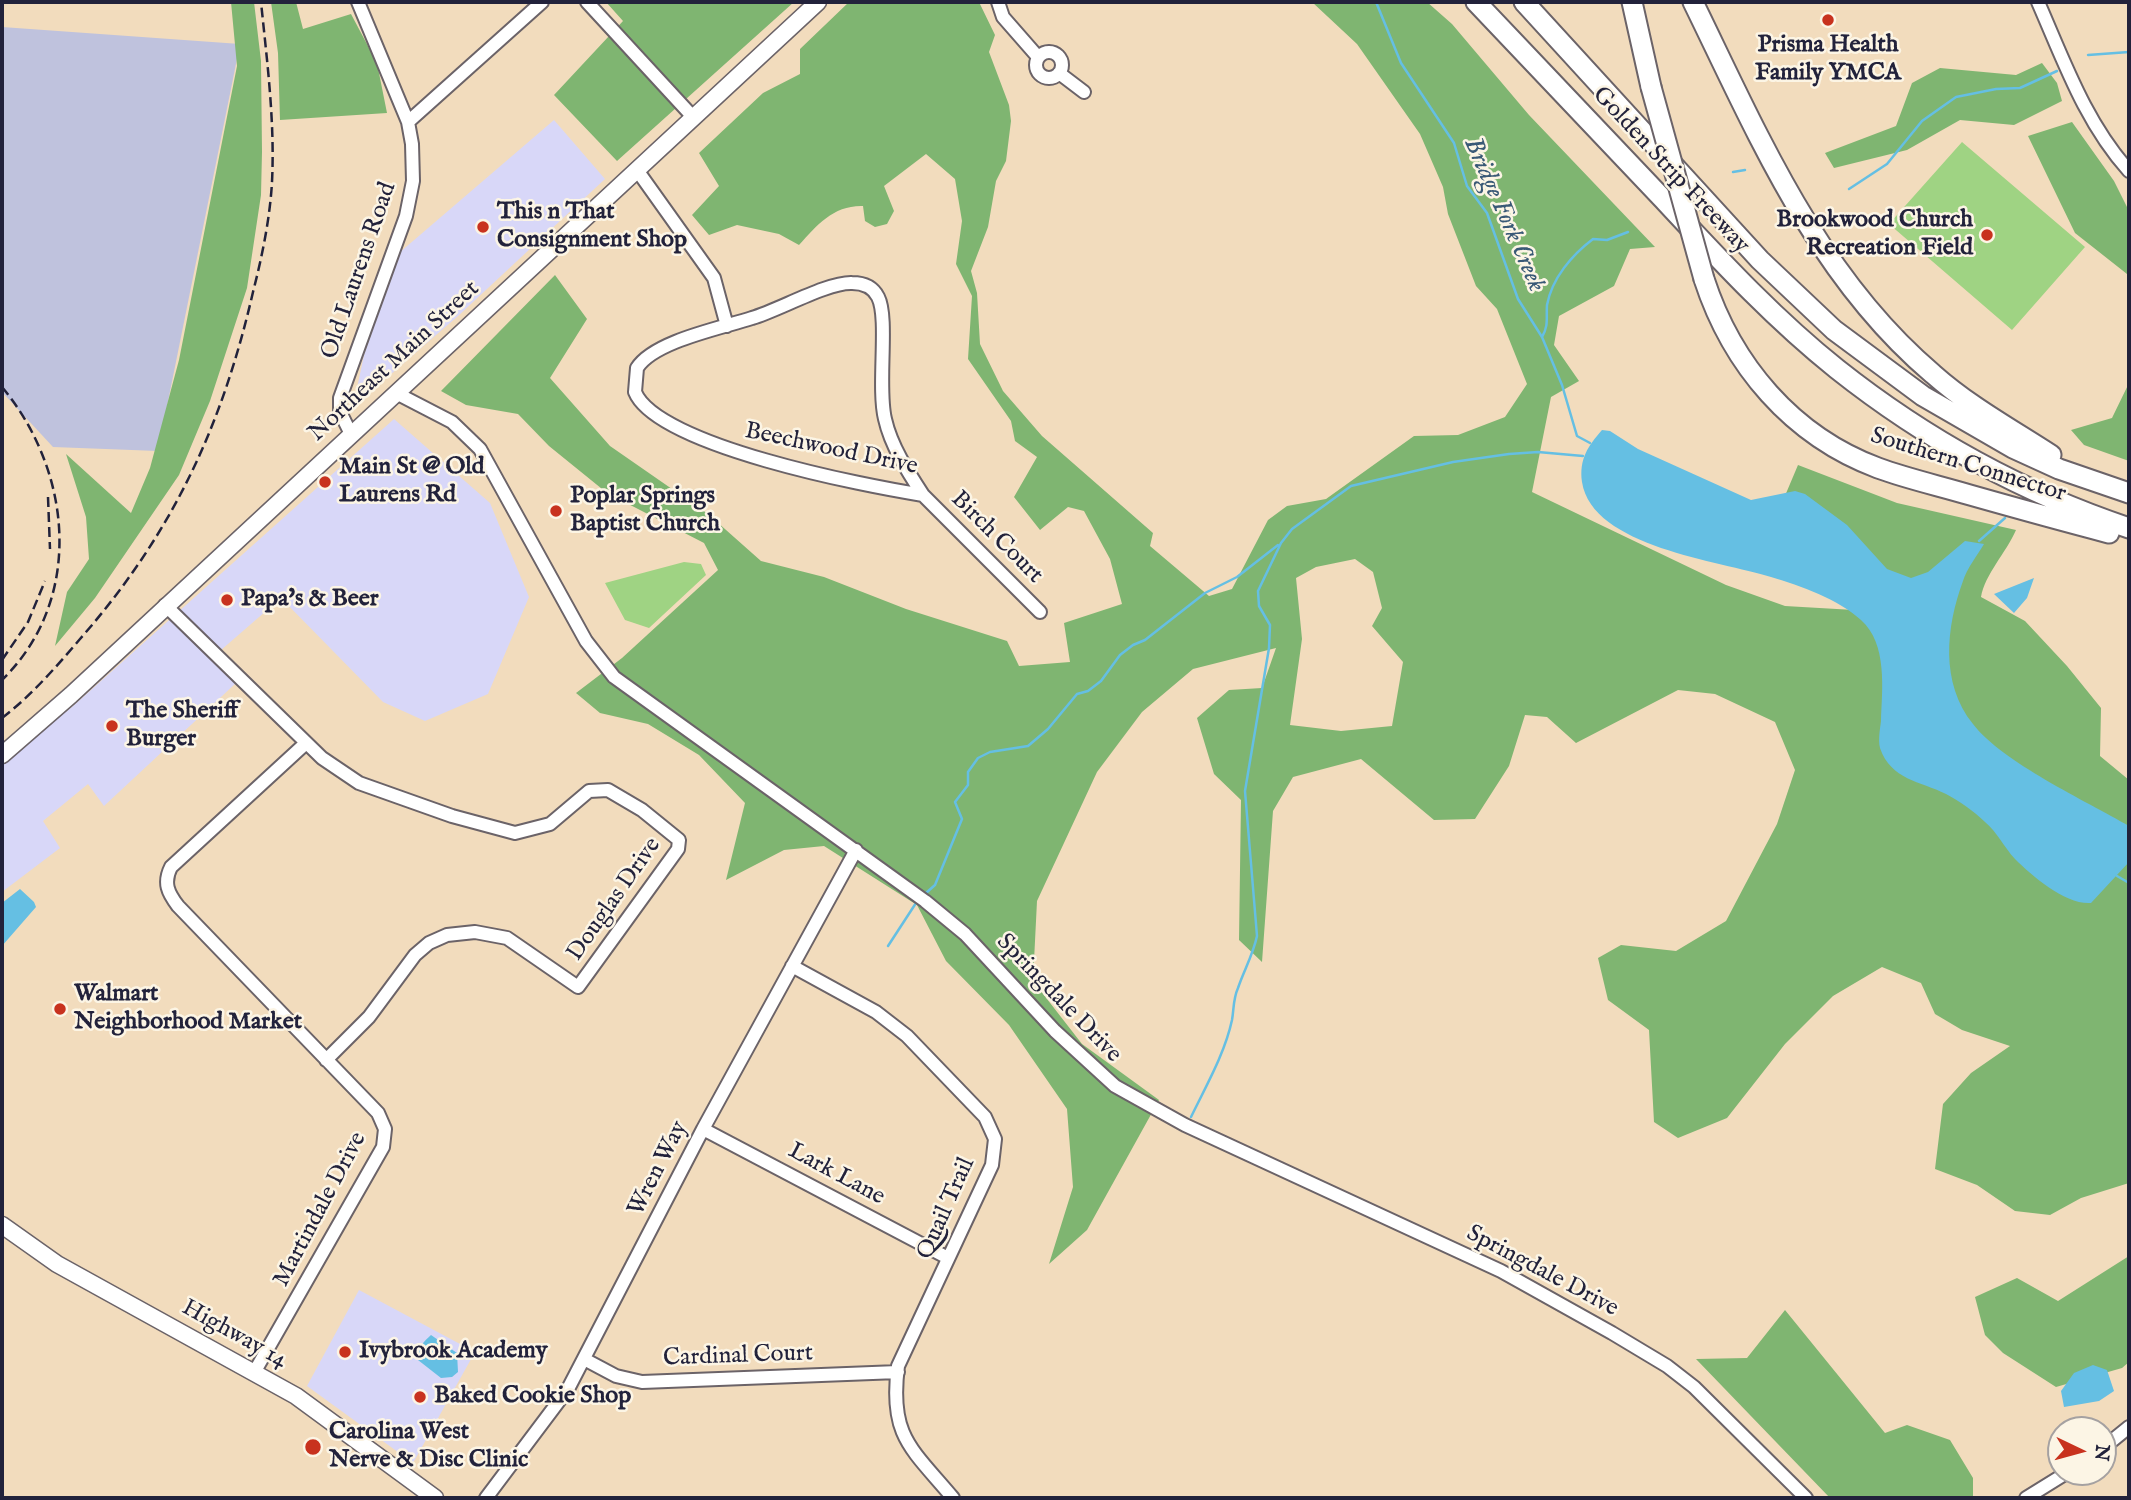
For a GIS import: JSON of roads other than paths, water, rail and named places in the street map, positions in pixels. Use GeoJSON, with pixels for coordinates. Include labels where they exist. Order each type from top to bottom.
{"type":"FeatureCollection","features":[{"type":"Feature","properties":{"kind":"highway","name":"Golden Strip Freeway"},"geometry":{"type":"LineString","coordinates":[[1476,2],[1755,296],[1836,368],[1926,432],[1982,464],[2038,493],[2129,528]]}},
{"type":"Feature","properties":{"kind":"highway","name":"Golden Strip Freeway"},"geometry":{"type":"LineString","coordinates":[[1524,2],[1760,260],[1835,330],[1879,366],[1969,424],[2034,458],[2129,494]]}},
{"type":"Feature","properties":{"kind":"highway","name":"Southern Connector"},"geometry":{"type":"LineString","coordinates":[[1632,2],[1651,87],[1703,279],[1716,316],[1742,362],[1780,405],[1822,439],[1878,468],[2129,539]]}},
{"type":"Feature","properties":{"kind":"highway","name":"Southern Connector"},"geometry":{"type":"LineString","coordinates":[[1693,2],[1794,203],[1821,250],[1854,294],[1891,336],[1933,374],[1979,410],[2082,475]]}},
{"type":"Feature","properties":{"kind":"main road","name":"Northeast Main Street"},"geometry":{"type":"LineString","coordinates":[[2,755],[818,2]]}},
{"type":"Feature","properties":{"kind":"main road","name":"Highway 14"},"geometry":{"type":"LineString","coordinates":[[2,1225],[57,1264],[255,1371],[348,1431],[435,1498]]}},
{"type":"Feature","properties":{"kind":"street","name":"Old Laurens Road"},"geometry":{"type":"LineString","coordinates":[[351,434],[340,412],[340,398],[410,201],[414,163],[408,122],[358,2]]}},
{"type":"Feature","properties":{"kind":"street"},"geometry":{"type":"LineString","coordinates":[[408,122],[542,2]]}},
{"type":"Feature","properties":{"kind":"street"},"geometry":{"type":"LineString","coordinates":[[587,2],[693,117]]}},
{"type":"Feature","properties":{"kind":"street"},"geometry":{"type":"LineString","coordinates":[[998,2],[1003,17],[1038,57],[1036,66],[1043,76],[1051,78],[1059,73],[1084,92]]}},
{"type":"Feature","properties":{"kind":"street"},"geometry":{"type":"LineString","coordinates":[[2038,2],[2081,102],[2110,149],[2129,171]]}},
{"type":"Feature","properties":{"kind":"street"},"geometry":{"type":"LineString","coordinates":[[637,170],[718,284],[727,326]]}},
{"type":"Feature","properties":{"kind":"street","name":"Beechwood Drive"},"geometry":{"type":"LineString","coordinates":[[838,284],[863,284],[875,292],[882,311],[881,383],[885,419],[909,473],[923,495],[760,461],[673,423],[645,407],[636,396],[635,373],[643,360],[660,349],[775,311],[838,284]]}},
{"type":"Feature","properties":{"kind":"street","name":"Springdale Drive"},"geometry":{"type":"LineString","coordinates":[[396,393],[452,422],[480,449],[586,641],[614,677],[856,850],[965,934],[1055,1031],[1115,1086],[1185,1125],[1501,1271],[1623,1339],[1667,1366],[1693,1387],[1805,1498]]}},
{"type":"Feature","properties":{"kind":"street","name":"Birch Court"},"geometry":{"type":"LineString","coordinates":[[923,495],[1040,612]]}},
{"type":"Feature","properties":{"kind":"street","name":"Douglas Drive"},"geometry":{"type":"LineString","coordinates":[[165,605],[306,743],[337,770],[359,783],[500,831],[514,833],[540,828],[559,818],[589,791],[602,789],[612,791],[642,810],[670,831],[680,844],[578,987],[506,938],[475,932],[447,935],[429,943],[415,955],[369,1017],[326,1060]]}},
{"type":"Feature","properties":{"kind":"street","name":"Martindale Drive"},"geometry":{"type":"LineString","coordinates":[[255,1371],[384,1143],[386,1129],[382,1118],[178,906],[166,884],[171,867],[306,743]]}},
{"type":"Feature","properties":{"kind":"street","name":"Wren Way"},"geometry":{"type":"LineString","coordinates":[[486,1498],[555,1409],[584,1359],[703,1129],[856,850]]}},
{"type":"Feature","properties":{"kind":"street","name":"Quail Trail"},"geometry":{"type":"LineString","coordinates":[[792,966],[897,1027],[990,1125],[995,1139],[992,1165],[898,1372],[894,1405],[901,1430],[953,1498]]}},
{"type":"Feature","properties":{"kind":"street","name":"Lark Lane"},"geometry":{"type":"LineString","coordinates":[[703,1129],[948,1258]]}},
{"type":"Feature","properties":{"kind":"street","name":"Cardinal Court"},"geometry":{"type":"LineString","coordinates":[[584,1359],[616,1376],[642,1381],[898,1372]]}},
{"type":"Feature","properties":{"kind":"street"},"geometry":{"type":"LineString","coordinates":[[2026,1498],[2047,1485]]}},
{"type":"Feature","properties":{"kind":"water"},"geometry":{"type":"Polygon","coordinates":[[[1602,430],[1610,431],[1638,449],[1751,500],[1795,491],[1805,494],[1847,525],[1887,569],[1911,578],[1928,572],[1965,541],[1984,544],[1965,576],[1957,599],[1950,636],[1951,673],[1962,708],[1986,738],[2004,752],[2046,780],[2129,826],[2129,862],[2091,903],[2071,899],[2050,888],[2022,866],[1989,826],[1971,810],[1946,794],[1907,778],[1891,767],[1880,748],[1882,668],[1876,642],[1870,630],[1852,612],[1807,589],[1661,548],[1609,522],[1591,504],[1582,482],[1582,466],[1586,453],[1602,430]]]}},
{"type":"Feature","properties":{"kind":"water"},"geometry":{"type":"Polygon","coordinates":[[[2034,578],[2027,598],[2014,613],[1994,594],[2034,578]]]}},
{"type":"Feature","properties":{"kind":"water"},"geometry":{"type":"Polygon","coordinates":[[[20,889],[36,907],[2,946],[2,903],[20,889]]]}},
{"type":"Feature","properties":{"kind":"water"},"geometry":{"type":"Polygon","coordinates":[[[431,1335],[457,1353],[458,1372],[452,1377],[441,1378],[418,1360],[421,1346],[431,1335]]]}},
{"type":"Feature","properties":{"kind":"water"},"geometry":{"type":"Polygon","coordinates":[[[2093,1365],[2107,1370],[2114,1391],[2099,1401],[2064,1407],[2061,1391],[2074,1373],[2093,1365]]]}},
{"type":"Feature","properties":{"kind":"waterway","name":"Bridge Fork Creek"},"geometry":{"type":"LineString","coordinates":[[1376,2],[1401,63],[1454,143],[1467,186],[1487,213],[1518,299],[1542,337],[1562,385],[1577,436],[1590,443]]}},
{"type":"Feature","properties":{"kind":"waterway"},"geometry":{"type":"LineString","coordinates":[[2088,55],[2129,52]]}},
{"type":"Feature","properties":{"kind":"waterway"},"geometry":{"type":"LineString","coordinates":[[1849,189],[1887,164],[1922,121],[1956,97],[1996,89],[2020,88],[2057,71]]}},
{"type":"Feature","properties":{"kind":"waterway"},"geometry":{"type":"LineString","coordinates":[[1733,172],[1745,170]]}},
{"type":"Feature","properties":{"kind":"waterway"},"geometry":{"type":"LineString","coordinates":[[1542,337],[1553,286],[1571,260],[1593,239],[1607,240],[1628,232]]}},
{"type":"Feature","properties":{"kind":"waterway"},"geometry":{"type":"LineString","coordinates":[[1191,1117],[1225,1045],[1236,992],[1257,936],[1245,791],[1269,648],[1270,625],[1259,606],[1258,591],[1281,543],[1292,529],[1351,486],[1453,462],[1509,454],[1538,452],[1583,456]]}},
{"type":"Feature","properties":{"kind":"waterway"},"geometry":{"type":"LineString","coordinates":[[1979,541],[2005,518]]}},
{"type":"Feature","properties":{"kind":"waterway"},"geometry":{"type":"LineString","coordinates":[[926,893],[935,885],[962,819],[955,802],[968,785],[968,772],[978,758],[990,752],[1028,746],[1048,729],[1077,694],[1088,691],[1101,681],[1120,655],[1145,640],[1205,593],[1237,577],[1278,545]]}},
{"type":"Feature","properties":{"kind":"waterway","name":"Bridge Fork Creek"},"geometry":{"type":"LineString","coordinates":[[2117,876],[2129,883]]}},
{"type":"Feature","properties":{"kind":"waterway"},"geometry":{"type":"LineString","coordinates":[[888,946],[916,903]]}},
{"type":"Feature","properties":{"kind":"railway"},"geometry":{"type":"LineString","coordinates":[[2,718],[34,690],[62,660],[113,599],[141,559],[167,519],[189,477],[226,388],[256,279],[271,196],[271,114],[261,2]]}},
{"type":"Feature","properties":{"kind":"railway"},"geometry":{"type":"LineString","coordinates":[[2,387],[26,420],[43,457],[55,495],[59,535],[57,574],[47,612],[29,648],[2,680]]}},
{"type":"Feature","properties":{"kind":"railway"},"geometry":{"type":"LineString","coordinates":[[48,497],[50,549]]}},
{"type":"Feature","properties":{"kind":"railway"},"geometry":{"type":"LineString","coordinates":[[2,660],[28,622],[45,581]]}},
{"type":"Feature","properties":{"kind":"place","name":"Prisma Health Family YMCA"},"geometry":{"type":"Point","coordinates":[1828,20]}},
{"type":"Feature","properties":{"kind":"place","name":"This n That Consignment Shop"},"geometry":{"type":"Point","coordinates":[483,227]}},
{"type":"Feature","properties":{"kind":"place","name":"Brookwood Church Recreation Field"},"geometry":{"type":"Point","coordinates":[1987,235]}},
{"type":"Feature","properties":{"kind":"place","name":"Main St @ Old Laurens Rd"},"geometry":{"type":"Point","coordinates":[325,482]}},
{"type":"Feature","properties":{"kind":"place","name":"Poplar Springs Baptist Church"},"geometry":{"type":"Point","coordinates":[556,511]}},
{"type":"Feature","properties":{"kind":"place","name":"Papa's & Beer"},"geometry":{"type":"Point","coordinates":[227,600]}},
{"type":"Feature","properties":{"kind":"place","name":"The Sheriff Burger"},"geometry":{"type":"Point","coordinates":[112,726]}},
{"type":"Feature","properties":{"kind":"place","name":"Walmart Neighborhood Market"},"geometry":{"type":"Point","coordinates":[60,1009]}},
{"type":"Feature","properties":{"kind":"place","name":"Ivybrook Academy"},"geometry":{"type":"Point","coordinates":[345,1352]}},
{"type":"Feature","properties":{"kind":"place","name":"Baked Cookie Shop"},"geometry":{"type":"Point","coordinates":[420,1397]}},
{"type":"Feature","properties":{"kind":"place","name":"Carolina West Nerve & Disc Clinic"},"geometry":{"type":"Point","coordinates":[313,1447]}}]}
